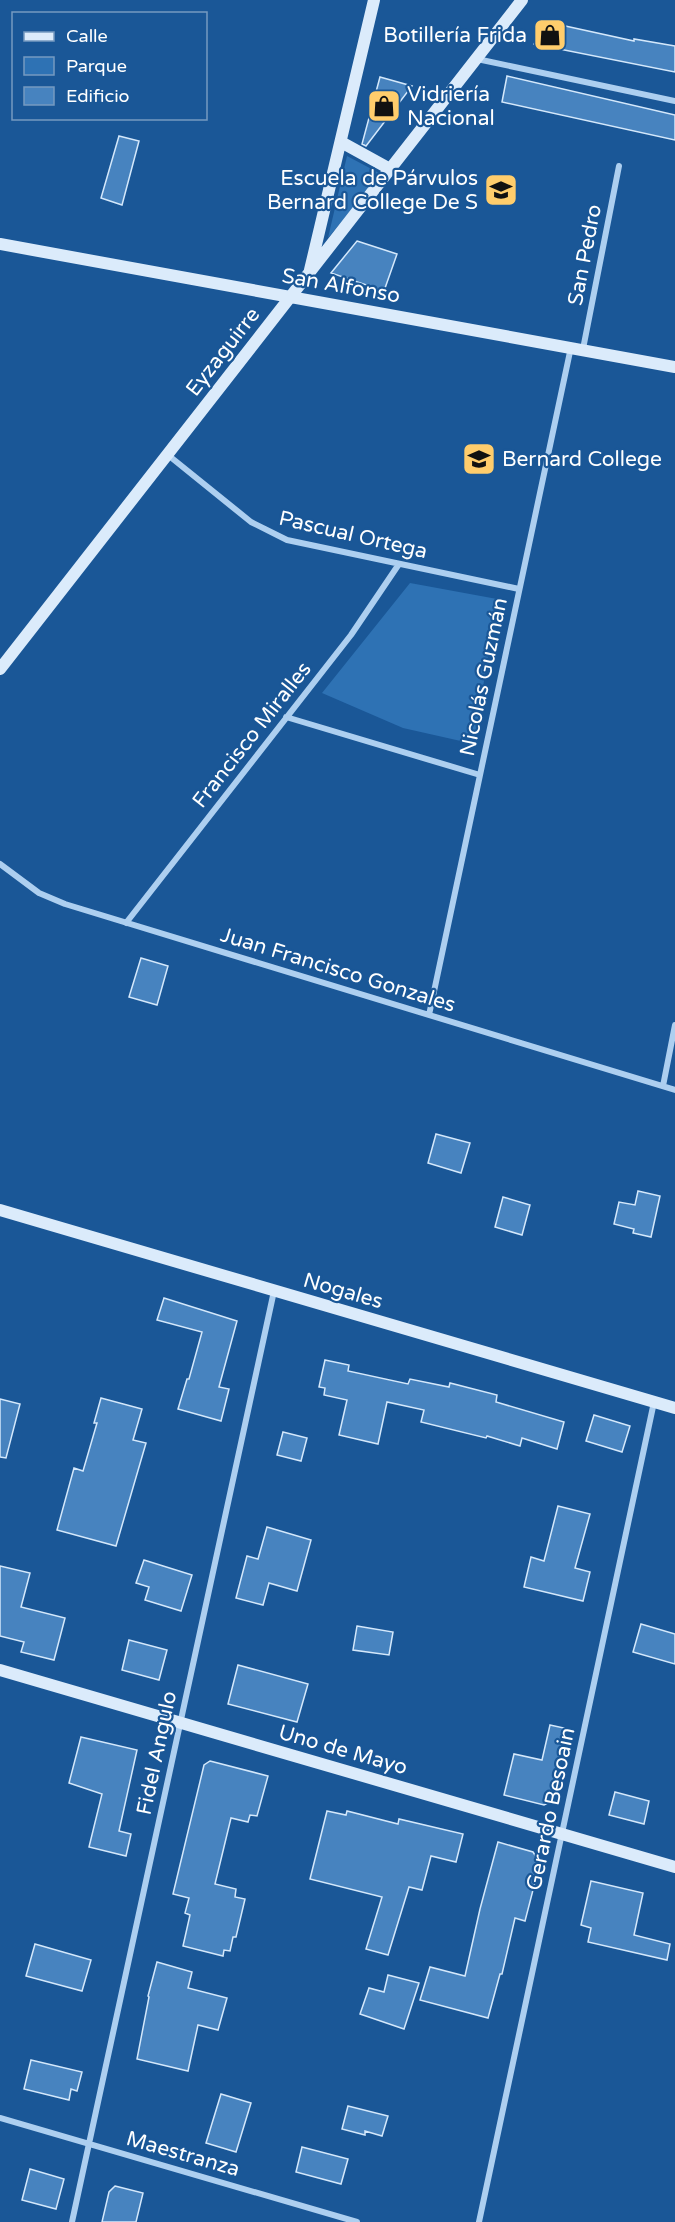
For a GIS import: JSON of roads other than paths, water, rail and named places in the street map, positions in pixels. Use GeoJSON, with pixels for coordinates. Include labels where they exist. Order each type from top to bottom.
{"type":"FeatureCollection","features":[{"type":"Feature","properties":{"kind":"street"},"geometry":{"type":"LineString","coordinates":[[309,274],[374,0]]}},
{"type":"Feature","properties":{"kind":"street","name":"Eyzaguirre"},"geometry":{"type":"LineString","coordinates":[[0,669],[522,0]]}},
{"type":"Feature","properties":{"kind":"street"},"geometry":{"type":"LineString","coordinates":[[476,59],[675,100]]}},
{"type":"Feature","properties":{"kind":"street"},"geometry":{"type":"LineString","coordinates":[[341,142],[390,170]]}},
{"type":"Feature","properties":{"kind":"street","name":"San Pedro"},"geometry":{"type":"LineString","coordinates":[[577,348],[619,166]]}},
{"type":"Feature","properties":{"kind":"street","name":"San Alfonso"},"geometry":{"type":"LineString","coordinates":[[0,244],[675,367]]}},
{"type":"Feature","properties":{"kind":"street","name":"Nicolás Guzmán"},"geometry":{"type":"LineString","coordinates":[[429,1015],[519,589],[577,348]]}},
{"type":"Feature","properties":{"kind":"street","name":"Pascual Ortega"},"geometry":{"type":"LineString","coordinates":[[167,455],[251,522],[271,534],[303,544],[519,589]]}},
{"type":"Feature","properties":{"kind":"street","name":"Francisco Miralles"},"geometry":{"type":"LineString","coordinates":[[126,923],[367,614],[399,564]]}},
{"type":"Feature","properties":{"kind":"street"},"geometry":{"type":"LineString","coordinates":[[286,717],[480,775]]}},
{"type":"Feature","properties":{"kind":"street","name":"Juan Francisco Gonzales"},"geometry":{"type":"LineString","coordinates":[[0,864],[27,885],[52,899],[675,1090]]}},
{"type":"Feature","properties":{"kind":"street"},"geometry":{"type":"LineString","coordinates":[[663,1086],[675,1025]]}},
{"type":"Feature","properties":{"kind":"street","name":"Nogales"},"geometry":{"type":"LineString","coordinates":[[0,1210],[675,1408]]}},
{"type":"Feature","properties":{"kind":"street","name":"Fidel Angulo"},"geometry":{"type":"LineString","coordinates":[[72,2222],[274,1291]]}},
{"type":"Feature","properties":{"kind":"street","name":"Gerardo Besoain"},"geometry":{"type":"LineString","coordinates":[[479,2222],[654,1402]]}},
{"type":"Feature","properties":{"kind":"street","name":"Uno de Mayo"},"geometry":{"type":"LineString","coordinates":[[0,1670],[675,1867]]}},
{"type":"Feature","properties":{"kind":"street","name":"Maestranza"},"geometry":{"type":"LineString","coordinates":[[0,2118],[357,2222]]}},
{"type":"Feature","properties":{"kind":"place","name":"Botillería Frida"},"geometry":{"type":"Point","coordinates":[550,35]}},
{"type":"Feature","properties":{"kind":"place","name":"Vidriería Nacional"},"geometry":{"type":"Point","coordinates":[384,106]}},
{"type":"Feature","properties":{"kind":"place","name":"Escuela de Párvulos Bernard College De S"},"geometry":{"type":"Point","coordinates":[501,190]}},
{"type":"Feature","properties":{"kind":"place","name":"Bernard College"},"geometry":{"type":"Point","coordinates":[479,459]}}]}
